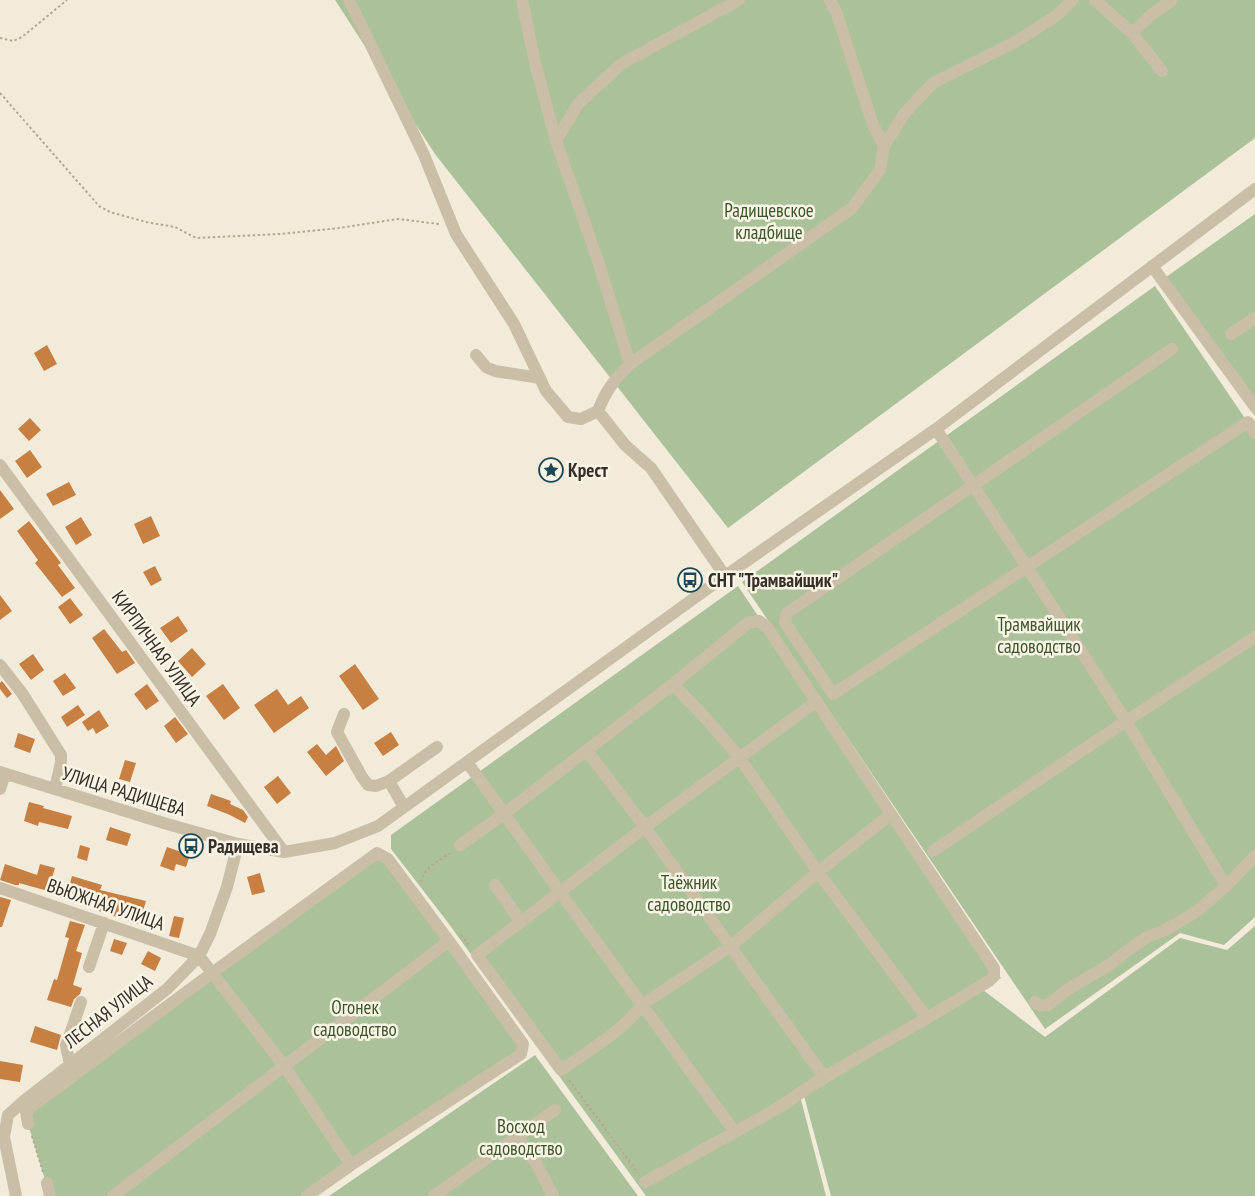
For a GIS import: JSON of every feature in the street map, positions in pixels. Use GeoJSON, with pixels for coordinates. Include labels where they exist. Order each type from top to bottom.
{"type":"FeatureCollection","features":[{"type":"Feature","properties":{"kind":"street"},"geometry":{"type":"LineString","coordinates":[[349,0],[424,155],[456,234],[514,324],[546,391],[568,417],[581,418],[598,411],[610,385],[630,364],[852,208],[880,170],[884,146],[904,114],[933,83],[1017,41],[1056,16],[1073,0]]}},
{"type":"Feature","properties":{"kind":"street"},"geometry":{"type":"LineString","coordinates":[[522,0],[535,63],[556,141],[598,261],[630,364]]}},
{"type":"Feature","properties":{"kind":"street"},"geometry":{"type":"LineString","coordinates":[[556,141],[578,104],[621,64],[739,0]]}},
{"type":"Feature","properties":{"kind":"street"},"geometry":{"type":"LineString","coordinates":[[830,0],[837,14],[873,125],[884,146]]}},
{"type":"Feature","properties":{"kind":"street"},"geometry":{"type":"LineString","coordinates":[[1095,0],[1132,33],[1162,71]]}},
{"type":"Feature","properties":{"kind":"street"},"geometry":{"type":"LineString","coordinates":[[1132,33],[1151,15],[1172,0]]}},
{"type":"Feature","properties":{"kind":"street","name":"УЛИЦА РАДИЩЕВА"},"geometry":{"type":"LineString","coordinates":[[2,773],[238,844],[284,852],[335,843],[378,826],[724,576],[936,429],[1255,188]]}},
{"type":"Feature","properties":{"kind":"street"},"geometry":{"type":"LineString","coordinates":[[1152,266],[1255,407]]}},
{"type":"Feature","properties":{"kind":"street"},"geometry":{"type":"LineString","coordinates":[[1231,334],[1255,318]]}},
{"type":"Feature","properties":{"kind":"street"},"geometry":{"type":"LineString","coordinates":[[1172,349],[787,613],[785,623],[833,694],[1248,422],[1255,433]]}},
{"type":"Feature","properties":{"kind":"street"},"geometry":{"type":"LineString","coordinates":[[476,355],[486,367],[495,371],[540,378]]}},
{"type":"Feature","properties":{"kind":"street"},"geometry":{"type":"LineString","coordinates":[[598,411],[625,445],[651,468],[724,576]]}},
{"type":"Feature","properties":{"kind":"street"},"geometry":{"type":"LineString","coordinates":[[936,429],[1028,567],[1126,720],[1226,886]]}},
{"type":"Feature","properties":{"kind":"street","name":"КИРПИЧНАЯ УЛИЦА"},"geometry":{"type":"LineString","coordinates":[[0,465],[284,852]]}},
{"type":"Feature","properties":{"kind":"street"},"geometry":{"type":"LineString","coordinates":[[460,846],[586,751],[748,623],[759,621],[768,627],[994,968],[994,976],[989,981],[824,1077],[778,1108],[645,1182]]}},
{"type":"Feature","properties":{"kind":"street"},"geometry":{"type":"LineString","coordinates":[[933,851],[1126,720],[1255,637]]}},
{"type":"Feature","properties":{"kind":"street"},"geometry":{"type":"LineString","coordinates":[[0,665],[22,693],[61,755],[55,789]]}},
{"type":"Feature","properties":{"kind":"street"},"geometry":{"type":"LineString","coordinates":[[672,684],[709,722],[739,757],[818,872],[927,1018]]}},
{"type":"Feature","properties":{"kind":"street"},"geometry":{"type":"LineString","coordinates":[[816,701],[476,955],[561,1070],[614,1033],[643,1004],[731,946],[818,872],[891,814]]}},
{"type":"Feature","properties":{"kind":"street"},"geometry":{"type":"LineString","coordinates":[[344,714],[337,732],[362,778],[368,785],[376,786],[389,781],[437,747]]}},
{"type":"Feature","properties":{"kind":"street"},"geometry":{"type":"LineString","coordinates":[[586,751],[645,827],[824,1077]]}},
{"type":"Feature","properties":{"kind":"street"},"geometry":{"type":"LineString","coordinates":[[467,762],[734,1131]]}},
{"type":"Feature","properties":{"kind":"street"},"geometry":{"type":"LineString","coordinates":[[0,789],[2,773]]}},
{"type":"Feature","properties":{"kind":"street"},"geometry":{"type":"LineString","coordinates":[[389,781],[404,807]]}},
{"type":"Feature","properties":{"kind":"street","name":"ЛЕСНАЯ УЛИЦА"},"geometry":{"type":"LineString","coordinates":[[16,1196],[4,1136],[8,1115],[167,989],[199,956],[210,934],[224,895],[238,844]]}},
{"type":"Feature","properties":{"kind":"street"},"geometry":{"type":"LineString","coordinates":[[28,1124],[26,1111],[377,853],[388,859],[454,937],[523,1044],[521,1054],[350,1165],[307,1196]]}},
{"type":"Feature","properties":{"kind":"street"},"geometry":{"type":"LineString","coordinates":[[1035,1002],[1041,1006],[1048,1005],[1068,989],[1109,965],[1138,942],[1165,930],[1196,912],[1226,886],[1255,856]]}},
{"type":"Feature","properties":{"kind":"street"},"geometry":{"type":"LineString","coordinates":[[495,885],[521,922]]}},
{"type":"Feature","properties":{"kind":"street","name":"ВЬЮЖНАЯ УЛИЦА"},"geometry":{"type":"LineString","coordinates":[[0,888],[199,956]]}},
{"type":"Feature","properties":{"kind":"street"},"geometry":{"type":"LineString","coordinates":[[89,967],[104,923]]}},
{"type":"Feature","properties":{"kind":"street"},"geometry":{"type":"LineString","coordinates":[[113,1196],[454,937]]}},
{"type":"Feature","properties":{"kind":"street"},"geometry":{"type":"LineString","coordinates":[[199,956],[285,1067],[350,1165]]}},
{"type":"Feature","properties":{"kind":"street"},"geometry":{"type":"LineString","coordinates":[[70,1065],[66,1046],[81,1002]]}},
{"type":"Feature","properties":{"kind":"street"},"geometry":{"type":"LineString","coordinates":[[434,1196],[555,1110]]}},
{"type":"Feature","properties":{"kind":"street"},"geometry":{"type":"LineString","coordinates":[[518,1138],[536,1163],[553,1196]]}},
{"type":"Feature","properties":{"kind":"street"},"geometry":{"type":"LineString","coordinates":[[47,1183],[50,1196]]}},
{"type":"Feature","properties":{"kind":"path"},"geometry":{"type":"LineString","coordinates":[[0,38],[13,41],[22,37],[67,0]]}},
{"type":"Feature","properties":{"kind":"path"},"geometry":{"type":"LineString","coordinates":[[0,93],[99,206],[110,212],[146,222],[175,227],[196,238],[280,234],[398,219],[453,226]]}},
{"type":"Feature","properties":{"kind":"path"},"geometry":{"type":"LineString","coordinates":[[421,883],[422,876],[427,870],[460,846]]}},
{"type":"Feature","properties":{"kind":"path"},"geometry":{"type":"LineString","coordinates":[[454,937],[476,955]]}},
{"type":"Feature","properties":{"kind":"path"},"geometry":{"type":"LineString","coordinates":[[561,1070],[645,1182]]}},
{"type":"Feature","properties":{"kind":"path"},"geometry":{"type":"LineString","coordinates":[[28,1124],[47,1183]]}},
{"type":"Feature","properties":{"kind":"green space","name":"Радищевское кладбище"},"geometry":{"type":"Polygon","coordinates":[[[335,0],[1255,0],[1255,138],[728,528],[435,154],[335,0]]]}},
{"type":"Feature","properties":{"kind":"green space"},"geometry":{"type":"Polygon","coordinates":[[[1255,214],[1255,416],[1159,282],[1255,214]]]}},
{"type":"Feature","properties":{"kind":"green space","name":"Трамвайщик садоводство"},"geometry":{"type":"Polygon","coordinates":[[[1155,286],[1255,433],[1255,917],[1224,945],[1180,933],[1045,1029],[742,582],[1155,286]]]}},
{"type":"Feature","properties":{"kind":"green space","name":"Таёжник садоводство"},"geometry":{"type":"Polygon","coordinates":[[[738,586],[1001,978],[800,1096],[826,1196],[646,1196],[446,920],[391,849],[391,835],[738,586]]]}},
{"type":"Feature","properties":{"kind":"green space","name":"Огонек садоводство"},"geometry":{"type":"Polygon","coordinates":[[[377,853],[523,1044],[521,1054],[307,1196],[50,1196],[28,1124],[26,1111],[377,853]]]}},
{"type":"Feature","properties":{"kind":"green space"},"geometry":{"type":"Polygon","coordinates":[[[1255,926],[1255,1196],[831,1196],[804,1096],[983,990],[1045,1037],[1180,938],[1227,950],[1255,926]]]}},
{"type":"Feature","properties":{"kind":"green space","name":"Восход садоводство"},"geometry":{"type":"Polygon","coordinates":[[[535,1055],[638,1196],[329,1196],[535,1055]]]}},
{"type":"Feature","properties":{"kind":"building"},"geometry":{"type":"Polygon","coordinates":[[[47,345],[57,364],[44,371],[34,353],[47,345]]]}},
{"type":"Feature","properties":{"kind":"building"},"geometry":{"type":"Polygon","coordinates":[[[30,418],[41,430],[29,441],[18,429],[30,418]]]}},
{"type":"Feature","properties":{"kind":"building"},"geometry":{"type":"Polygon","coordinates":[[[30,450],[42,467],[27,478],[15,461],[30,450]]]}},
{"type":"Feature","properties":{"kind":"building"},"geometry":{"type":"Polygon","coordinates":[[[69,482],[76,495],[53,506],[46,494],[69,482]]]}},
{"type":"Feature","properties":{"kind":"building"},"geometry":{"type":"Polygon","coordinates":[[[0,490],[14,509],[0,519],[0,490]]]}},
{"type":"Feature","properties":{"kind":"building"},"geometry":{"type":"Polygon","coordinates":[[[151,516],[160,536],[143,544],[134,524],[151,516]]]}},
{"type":"Feature","properties":{"kind":"building"},"geometry":{"type":"Polygon","coordinates":[[[81,517],[92,535],[76,545],[65,527],[81,517]]]}},
{"type":"Feature","properties":{"kind":"building"},"geometry":{"type":"Polygon","coordinates":[[[29,521],[61,563],[58,565],[75,588],[62,597],[35,563],[38,560],[17,531],[29,521]]]}},
{"type":"Feature","properties":{"kind":"building"},"geometry":{"type":"Polygon","coordinates":[[[155,566],[162,580],[151,586],[143,572],[155,566]]]}},
{"type":"Feature","properties":{"kind":"building"},"geometry":{"type":"Polygon","coordinates":[[[0,595],[12,611],[0,620],[0,595]]]}},
{"type":"Feature","properties":{"kind":"building"},"geometry":{"type":"Polygon","coordinates":[[[70,598],[83,615],[70,624],[58,607],[70,598]]]}},
{"type":"Feature","properties":{"kind":"building"},"geometry":{"type":"Polygon","coordinates":[[[178,616],[188,631],[171,643],[160,628],[178,616]]]}},
{"type":"Feature","properties":{"kind":"building"},"geometry":{"type":"Polygon","coordinates":[[[104,629],[122,652],[126,650],[135,663],[117,674],[92,638],[104,629]]]}},
{"type":"Feature","properties":{"kind":"building"},"geometry":{"type":"Polygon","coordinates":[[[192,648],[206,664],[192,677],[178,661],[192,648]]]}},
{"type":"Feature","properties":{"kind":"building"},"geometry":{"type":"Polygon","coordinates":[[[33,654],[44,670],[31,680],[19,664],[33,654]]]}},
{"type":"Feature","properties":{"kind":"building"},"geometry":{"type":"Polygon","coordinates":[[[355,664],[379,699],[363,710],[339,676],[355,664]]]}},
{"type":"Feature","properties":{"kind":"building"},"geometry":{"type":"Polygon","coordinates":[[[65,673],[76,688],[63,696],[53,681],[65,673]]]}},
{"type":"Feature","properties":{"kind":"building"},"geometry":{"type":"Polygon","coordinates":[[[2,681],[12,694],[7,698],[0,689],[2,681]]]}},
{"type":"Feature","properties":{"kind":"building"},"geometry":{"type":"Polygon","coordinates":[[[147,684],[159,701],[146,710],[134,694],[147,684]]]}},
{"type":"Feature","properties":{"kind":"building"},"geometry":{"type":"Polygon","coordinates":[[[223,684],[240,708],[224,720],[206,696],[223,684]]]}},
{"type":"Feature","properties":{"kind":"building"},"geometry":{"type":"Polygon","coordinates":[[[277,689],[288,705],[301,696],[309,708],[274,733],[254,705],[277,689]]]}},
{"type":"Feature","properties":{"kind":"building"},"geometry":{"type":"Polygon","coordinates":[[[78,705],[85,715],[67,727],[61,717],[78,705]]]}},
{"type":"Feature","properties":{"kind":"building"},"geometry":{"type":"Polygon","coordinates":[[[99,710],[109,726],[96,734],[93,728],[88,731],[82,722],[99,710]]]}},
{"type":"Feature","properties":{"kind":"building"},"geometry":{"type":"Polygon","coordinates":[[[175,717],[188,734],[176,743],[164,726],[175,717]]]}},
{"type":"Feature","properties":{"kind":"building"},"geometry":{"type":"Polygon","coordinates":[[[391,732],[399,745],[383,756],[374,743],[391,732]]]}},
{"type":"Feature","properties":{"kind":"building"},"geometry":{"type":"Polygon","coordinates":[[[18,733],[35,739],[30,753],[14,747],[18,733]]]}},
{"type":"Feature","properties":{"kind":"building"},"geometry":{"type":"Polygon","coordinates":[[[317,744],[326,755],[336,746],[344,761],[326,776],[307,752],[317,744]]]}},
{"type":"Feature","properties":{"kind":"building"},"geometry":{"type":"Polygon","coordinates":[[[125,760],[136,763],[130,782],[119,779],[125,760]]]}},
{"type":"Feature","properties":{"kind":"building"},"geometry":{"type":"Polygon","coordinates":[[[278,776],[291,793],[277,804],[264,787],[278,776]]]}},
{"type":"Feature","properties":{"kind":"building"},"geometry":{"type":"Polygon","coordinates":[[[211,794],[231,801],[230,804],[243,810],[248,817],[245,823],[207,806],[211,794]]]}},
{"type":"Feature","properties":{"kind":"building"},"geometry":{"type":"Polygon","coordinates":[[[29,802],[72,816],[68,829],[39,822],[38,826],[24,821],[29,802]]]}},
{"type":"Feature","properties":{"kind":"building"},"geometry":{"type":"Polygon","coordinates":[[[110,827],[131,834],[127,846],[106,840],[110,827]]]}},
{"type":"Feature","properties":{"kind":"building"},"geometry":{"type":"Polygon","coordinates":[[[80,845],[90,848],[87,861],[77,858],[80,845]]]}},
{"type":"Feature","properties":{"kind":"building"},"geometry":{"type":"Polygon","coordinates":[[[167,847],[190,855],[186,867],[176,864],[174,871],[160,866],[167,847]]]}},
{"type":"Feature","properties":{"kind":"building"},"geometry":{"type":"Polygon","coordinates":[[[5,864],[37,875],[40,864],[55,868],[48,891],[19,883],[19,885],[15,885],[0,880],[5,864]]]}},
{"type":"Feature","properties":{"kind":"building"},"geometry":{"type":"Polygon","coordinates":[[[260,873],[265,892],[252,895],[247,877],[260,873]]]}},
{"type":"Feature","properties":{"kind":"building"},"geometry":{"type":"Polygon","coordinates":[[[72,876],[102,885],[100,890],[146,901],[139,924],[99,911],[100,908],[66,897],[72,876]]]}},
{"type":"Feature","properties":{"kind":"building"},"geometry":{"type":"Polygon","coordinates":[[[0,897],[11,900],[2,927],[0,927],[0,897]]]}},
{"type":"Feature","properties":{"kind":"building"},"geometry":{"type":"Polygon","coordinates":[[[174,916],[184,918],[179,938],[169,936],[174,916]]]}},
{"type":"Feature","properties":{"kind":"building"},"geometry":{"type":"Polygon","coordinates":[[[70,921],[85,925],[76,951],[82,953],[73,985],[82,988],[71,1007],[47,1000],[54,979],[57,980],[69,938],[65,937],[70,921]]]}},
{"type":"Feature","properties":{"kind":"building"},"geometry":{"type":"Polygon","coordinates":[[[114,939],[127,943],[122,955],[110,951],[114,939]]]}},
{"type":"Feature","properties":{"kind":"building"},"geometry":{"type":"Polygon","coordinates":[[[148,951],[161,958],[155,971],[141,964],[148,951]]]}},
{"type":"Feature","properties":{"kind":"building"},"geometry":{"type":"Polygon","coordinates":[[[35,1026],[61,1035],[57,1050],[30,1042],[35,1026]]]}},
{"type":"Feature","properties":{"kind":"building"},"geometry":{"type":"Polygon","coordinates":[[[0,1061],[23,1065],[20,1082],[0,1079],[0,1061]]]}},
{"type":"Feature","properties":{"kind":"place","name":"Крест"},"geometry":{"type":"Point","coordinates":[551,470]}},
{"type":"Feature","properties":{"kind":"place","name":"СНТ \"Трамвайщик\""},"geometry":{"type":"Point","coordinates":[690,580]}},
{"type":"Feature","properties":{"kind":"place","name":"Радищева"},"geometry":{"type":"Point","coordinates":[191,846]}}]}
